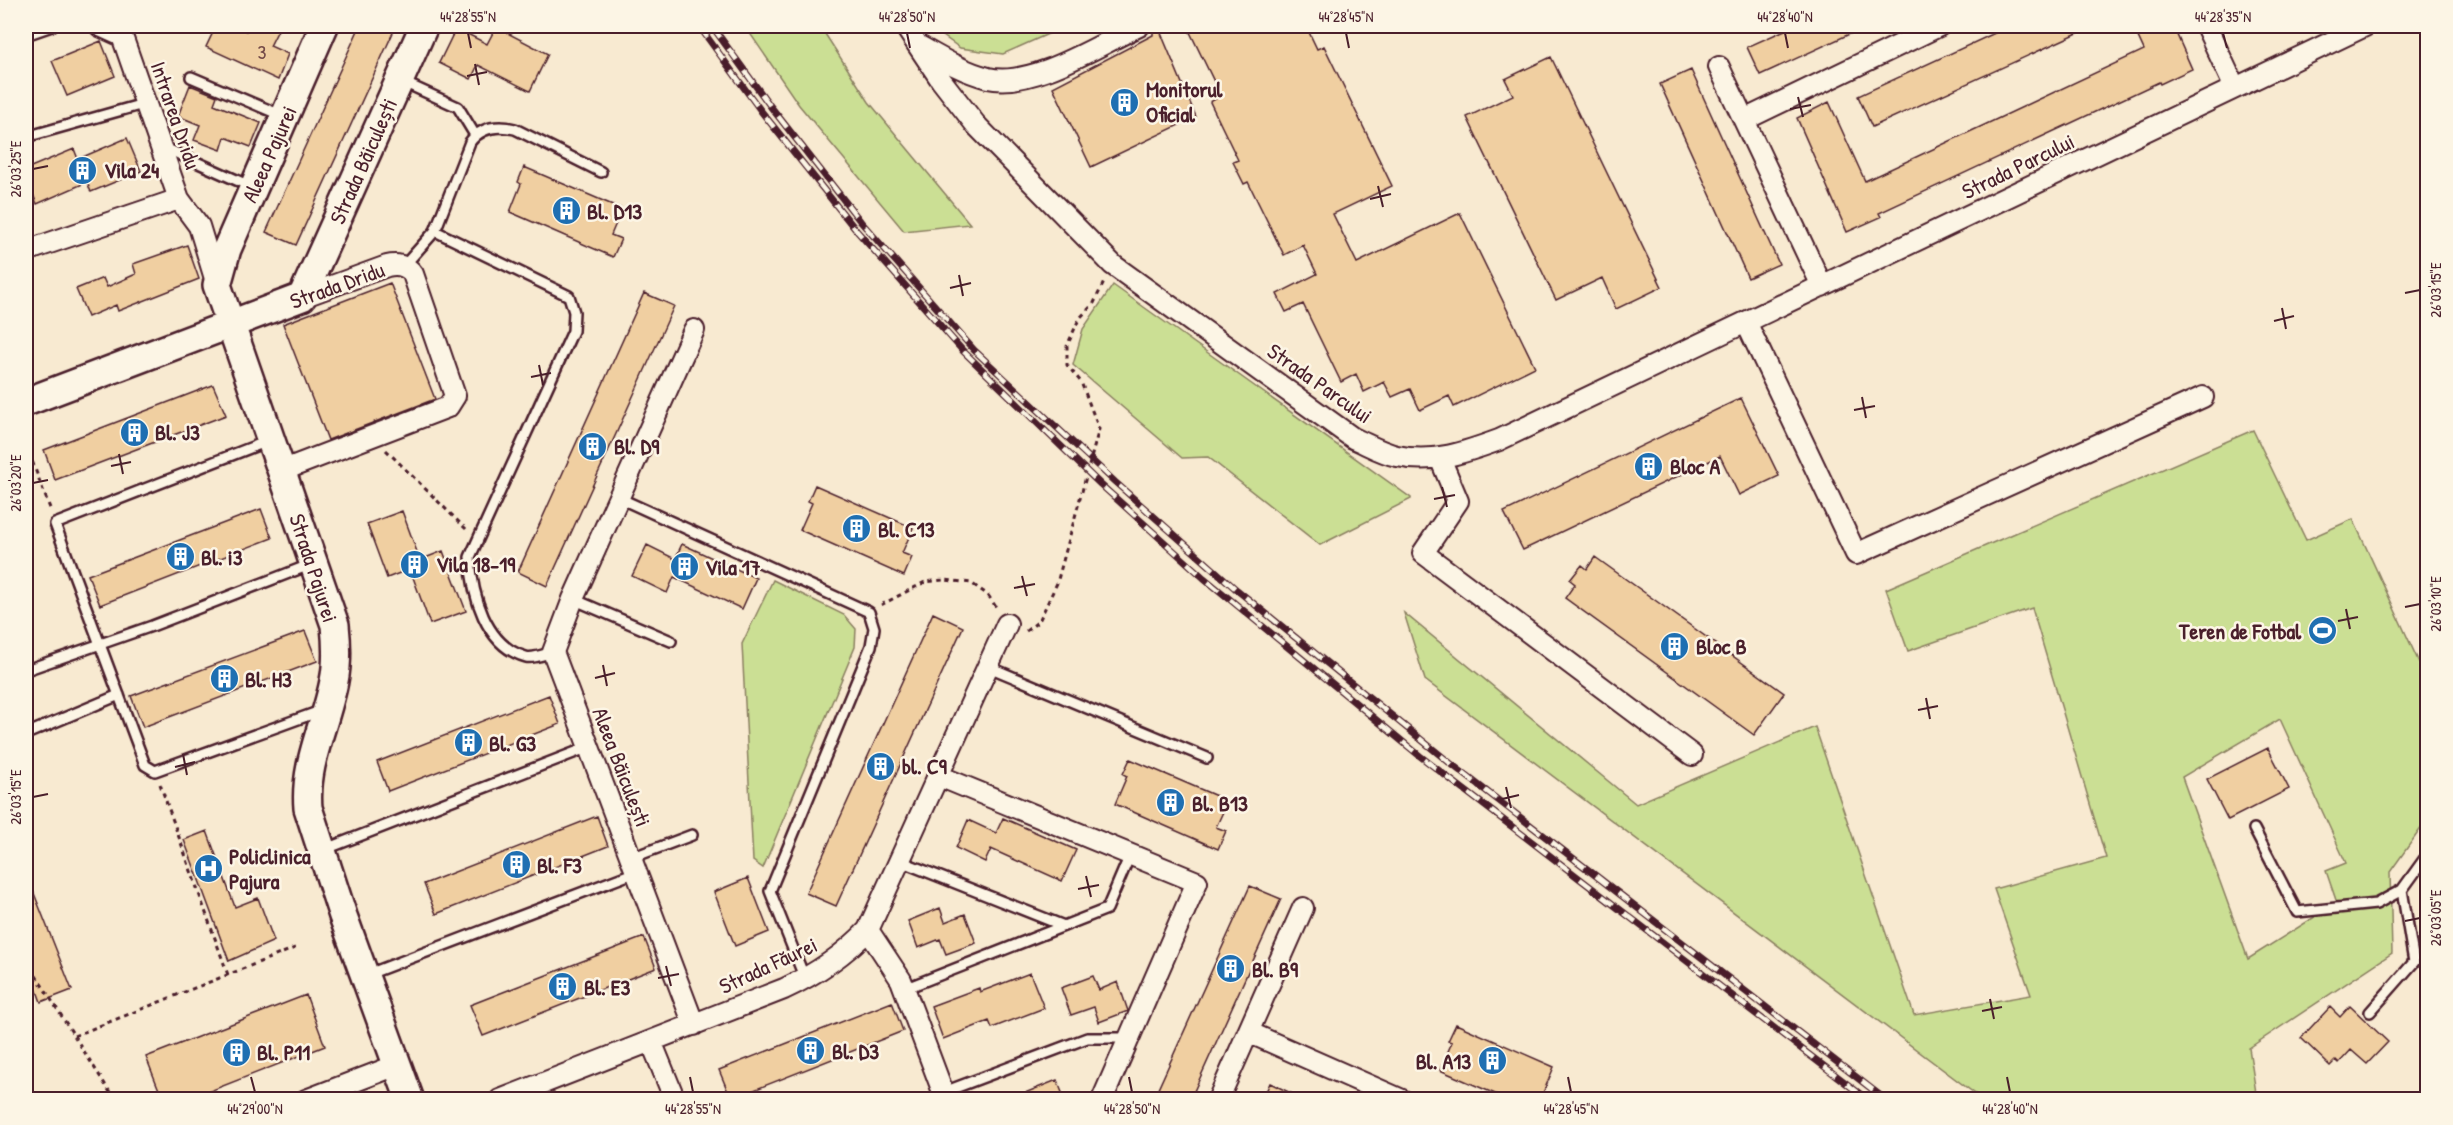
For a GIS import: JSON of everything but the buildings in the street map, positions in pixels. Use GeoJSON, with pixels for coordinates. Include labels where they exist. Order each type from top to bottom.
{"type":"FeatureCollection","features":[{"type":"Feature","properties":{"kind":"street","name":"Intrarea Dridu"},"geometry":{"type":"LineString","coordinates":[[100,26],[128,31],[147,104],[179,200]]}},
{"type":"Feature","properties":{"kind":"street","name":"Aleea Pajurei"},"geometry":{"type":"LineString","coordinates":[[217,285],[227,249],[324,26]]}},
{"type":"Feature","properties":{"kind":"street","name":"Strada Băiculești"},"geometry":{"type":"LineString","coordinates":[[302,297],[424,26]]}},
{"type":"Feature","properties":{"kind":"street","name":"Strada Parcului"},"geometry":{"type":"LineString","coordinates":[[905,26],[976,126],[1113,265],[1353,438],[1397,456],[1440,458],[1467,452],[1499,440],[2365,26]]}},
{"type":"Feature","properties":{"kind":"street","name":"Strada Parcului"},"geometry":{"type":"LineString","coordinates":[[917,44],[971,72],[1007,80],[1038,74],[1139,26]]}},
{"type":"Feature","properties":{"kind":"street"},"geometry":{"type":"LineString","coordinates":[[1744,120],[1939,26]]}},
{"type":"Feature","properties":{"kind":"street"},"geometry":{"type":"LineString","coordinates":[[2206,26],[2235,88]]}},
{"type":"Feature","properties":{"kind":"street"},"geometry":{"type":"LineString","coordinates":[[1719,67],[1822,286]]}},
{"type":"Feature","properties":{"kind":"street"},"geometry":{"type":"LineString","coordinates":[[26,251],[179,200]]}},
{"type":"Feature","properties":{"kind":"street","name":"Strada Pajurei"},"geometry":{"type":"LineString","coordinates":[[179,200],[199,226],[270,440],[330,609],[337,643],[335,681],[312,756],[306,790],[308,808],[364,976],[410,1100]]}},
{"type":"Feature","properties":{"kind":"street","name":"Strada Dridu"},"geometry":{"type":"LineString","coordinates":[[26,399],[387,266],[394,264],[412,272],[455,396],[448,407],[281,471]]}},
{"type":"Feature","properties":{"kind":"street"},"geometry":{"type":"LineString","coordinates":[[1746,322],[1856,554],[2203,397]]}},
{"type":"Feature","properties":{"kind":"street"},"geometry":{"type":"LineString","coordinates":[[553,652],[573,598],[694,330]]}},
{"type":"Feature","properties":{"kind":"street"},"geometry":{"type":"LineString","coordinates":[[1440,458],[1458,501],[1423,553],[1692,755]]}},
{"type":"Feature","properties":{"kind":"street","name":"Strada Făurei"},"geometry":{"type":"LineString","coordinates":[[500,1100],[694,1025],[805,979],[840,957],[868,930],[1007,624]]}},
{"type":"Feature","properties":{"kind":"street","name":"Aleea Băiculești"},"geometry":{"type":"LineString","coordinates":[[553,652],[694,1025]]}},
{"type":"Feature","properties":{"kind":"street"},"geometry":{"type":"LineString","coordinates":[[939,776],[1197,882],[1102,1100]]}},
{"type":"Feature","properties":{"kind":"street"},"geometry":{"type":"LineString","coordinates":[[1218,1100],[1303,909]]}},
{"type":"Feature","properties":{"kind":"street"},"geometry":{"type":"LineString","coordinates":[[868,930],[901,980],[945,1096]]}},
{"type":"Feature","properties":{"kind":"street"},"geometry":{"type":"LineString","coordinates":[[1248,1032],[1402,1100]]}},
{"type":"Feature","properties":{"kind":"street"},"geometry":{"type":"LineString","coordinates":[[651,1041],[675,1100]]}},
{"type":"Feature","properties":{"kind":"street"},"geometry":{"type":"LineString","coordinates":[[306,1100],[397,1065]]}},
{"type":"Feature","properties":{"kind":"lane"},"geometry":{"type":"LineString","coordinates":[[26,36],[52,26]]}},
{"type":"Feature","properties":{"kind":"lane"},"geometry":{"type":"LineString","coordinates":[[190,77],[286,117]]}},
{"type":"Feature","properties":{"kind":"lane"},"geometry":{"type":"LineString","coordinates":[[399,81],[458,107],[475,135]]}},
{"type":"Feature","properties":{"kind":"lane"},"geometry":{"type":"LineString","coordinates":[[26,137],[147,104]]}},
{"type":"Feature","properties":{"kind":"lane"},"geometry":{"type":"LineString","coordinates":[[403,267],[435,231],[466,148],[475,135],[503,126],[515,129],[601,172]]}},
{"type":"Feature","properties":{"kind":"lane"},"geometry":{"type":"LineString","coordinates":[[162,146],[254,188]]}},
{"type":"Feature","properties":{"kind":"lane"},"geometry":{"type":"LineString","coordinates":[[435,231],[568,296],[574,312],[573,331],[470,557],[471,575],[486,624],[503,646],[528,658],[553,652]]}},
{"type":"Feature","properties":{"kind":"lane"},"geometry":{"type":"LineString","coordinates":[[270,440],[56,524],[145,765],[155,771],[328,708]]}},
{"type":"Feature","properties":{"kind":"lane"},"geometry":{"type":"LineString","coordinates":[[619,498],[869,612],[874,628],[871,646],[770,891],[805,979]]}},
{"type":"Feature","properties":{"kind":"lane"},"geometry":{"type":"LineString","coordinates":[[26,670],[152,626],[314,563]]}},
{"type":"Feature","properties":{"kind":"lane"},"geometry":{"type":"LineString","coordinates":[[573,598],[671,641]]}},
{"type":"Feature","properties":{"kind":"lane"},"geometry":{"type":"LineString","coordinates":[[989,667],[1207,758]]}},
{"type":"Feature","properties":{"kind":"lane"},"geometry":{"type":"LineString","coordinates":[[26,734],[119,695]]}},
{"type":"Feature","properties":{"kind":"lane"},"geometry":{"type":"LineString","coordinates":[[321,851],[589,747]]}},
{"type":"Feature","properties":{"kind":"lane"},"geometry":{"type":"LineString","coordinates":[[2254,829],[2297,912],[2376,904],[2402,890],[2427,854]]}},
{"type":"Feature","properties":{"kind":"lane"},"geometry":{"type":"LineString","coordinates":[[364,976],[633,865],[692,835]]}},
{"type":"Feature","properties":{"kind":"lane"},"geometry":{"type":"LineString","coordinates":[[904,989],[1107,909],[1130,855]]}},
{"type":"Feature","properties":{"kind":"lane"},"geometry":{"type":"LineString","coordinates":[[900,861],[1064,926]]}},
{"type":"Feature","properties":{"kind":"lane"},"geometry":{"type":"LineString","coordinates":[[2370,1012],[2414,962],[2402,890]]}},
{"type":"Feature","properties":{"kind":"lane"},"geometry":{"type":"LineString","coordinates":[[945,1096],[1087,1038],[1129,1038]]}},
{"type":"Feature","properties":{"kind":"path"},"geometry":{"type":"LineString","coordinates":[[869,612],[925,582],[944,580],[971,583],[988,595],[1007,624],[1022,634],[1039,621],[1057,583],[1099,429],[1081,382],[1067,365],[1067,346],[1079,319],[1094,303],[1113,265]]}},
{"type":"Feature","properties":{"kind":"path"},"geometry":{"type":"LineString","coordinates":[[372,436],[477,540]]}},
{"type":"Feature","properties":{"kind":"path"},"geometry":{"type":"LineString","coordinates":[[26,445],[56,524]]}},
{"type":"Feature","properties":{"kind":"path"},"geometry":{"type":"LineString","coordinates":[[155,771],[228,975]]}},
{"type":"Feature","properties":{"kind":"path"},"geometry":{"type":"LineString","coordinates":[[74,1036],[295,948]]}},
{"type":"Feature","properties":{"kind":"path"},"geometry":{"type":"LineString","coordinates":[[26,960],[115,1100]]}},
{"type":"Feature","properties":{"kind":"green space"},"geometry":{"type":"Polygon","coordinates":[[[745,26],[820,26],[869,102],[970,224],[904,231],[799,105],[745,26]]]}},
{"type":"Feature","properties":{"kind":"green space"},"geometry":{"type":"Polygon","coordinates":[[[929,26],[1066,26],[1003,54],[960,48],[929,26]]]}},
{"type":"Feature","properties":{"kind":"green space"},"geometry":{"type":"Polygon","coordinates":[[[1113,285],[1411,499],[1320,545],[1208,457],[1182,458],[1073,365],[1083,329],[1113,285]]]}},
{"type":"Feature","properties":{"kind":"green space"},"geometry":{"type":"Polygon","coordinates":[[[2253,430],[2306,540],[2353,519],[2427,680],[2427,820],[2390,872],[2392,953],[2249,1048],[2257,1099],[1982,1099],[1425,680],[1404,613],[1636,804],[1815,727],[1914,1015],[2031,995],[1994,889],[2106,858],[2032,608],[1908,651],[1886,589],[2253,430]],[[2280,719],[2182,777],[2248,959],[2337,903],[2326,871],[2346,863],[2280,719]]]}},
{"type":"Feature","properties":{"kind":"green space"},"geometry":{"type":"Polygon","coordinates":[[[773,580],[844,615],[856,629],[855,647],[763,868],[753,861],[742,644],[773,580]]]}},
{"type":"Feature","properties":{"kind":"railway"},"geometry":{"type":"LineString","coordinates":[[699,26],[761,111],[856,230],[963,351],[1100,484],[1204,578],[1420,756],[1868,1100]]}},
{"type":"Feature","properties":{"kind":"railway"},"geometry":{"type":"LineString","coordinates":[[712,26],[771,107],[861,222],[974,350],[1115,482],[1237,590],[1450,763],[1886,1100]]}},
{"type":"Feature","properties":{"kind":"place","name":"Monitorul Oficial"},"geometry":{"type":"Point","coordinates":[1125,102]}},
{"type":"Feature","properties":{"kind":"place","name":"Vila 24"},"geometry":{"type":"Point","coordinates":[83,170]}},
{"type":"Feature","properties":{"kind":"place","name":"Bl. D13"},"geometry":{"type":"Point","coordinates":[566,211]}},
{"type":"Feature","properties":{"kind":"place","name":"Bl. J3"},"geometry":{"type":"Point","coordinates":[134,432]}},
{"type":"Feature","properties":{"kind":"place","name":"Bl. D9"},"geometry":{"type":"Point","coordinates":[593,446]}},
{"type":"Feature","properties":{"kind":"place","name":"Bloc A"},"geometry":{"type":"Point","coordinates":[1649,466]}},
{"type":"Feature","properties":{"kind":"place","name":"Bl. C13"},"geometry":{"type":"Point","coordinates":[857,529]}},
{"type":"Feature","properties":{"kind":"place","name":"Bl. i3"},"geometry":{"type":"Point","coordinates":[180,557]}},
{"type":"Feature","properties":{"kind":"place","name":"Vila 18-19"},"geometry":{"type":"Point","coordinates":[415,564]}},
{"type":"Feature","properties":{"kind":"place","name":"Vila 17"},"geometry":{"type":"Point","coordinates":[684,567]}},
{"type":"Feature","properties":{"kind":"place","name":"Teren de Fotbal"},"geometry":{"type":"Point","coordinates":[2322,631]}},
{"type":"Feature","properties":{"kind":"place","name":"Bloc B"},"geometry":{"type":"Point","coordinates":[1675,646]}},
{"type":"Feature","properties":{"kind":"place","name":"Bl. H3"},"geometry":{"type":"Point","coordinates":[224,679]}},
{"type":"Feature","properties":{"kind":"place","name":"Bl. G3"},"geometry":{"type":"Point","coordinates":[468,743]}},
{"type":"Feature","properties":{"kind":"place","name":"bl. C9"},"geometry":{"type":"Point","coordinates":[881,766]}},
{"type":"Feature","properties":{"kind":"place","name":"Bl. B13"},"geometry":{"type":"Point","coordinates":[1171,803]}},
{"type":"Feature","properties":{"kind":"place","name":"Bl. F3"},"geometry":{"type":"Point","coordinates":[516,865]}},
{"type":"Feature","properties":{"kind":"place","name":"Policlinica Pajura"},"geometry":{"type":"Point","coordinates":[208,869]}},
{"type":"Feature","properties":{"kind":"place","name":"Bl. B9"},"geometry":{"type":"Point","coordinates":[1231,969]}},
{"type":"Feature","properties":{"kind":"place","name":"Bl. E3"},"geometry":{"type":"Point","coordinates":[563,987]}},
{"type":"Feature","properties":{"kind":"place","name":"Bl. D3"},"geometry":{"type":"Point","coordinates":[811,1051]}},
{"type":"Feature","properties":{"kind":"place","name":"Bl. P11"},"geometry":{"type":"Point","coordinates":[236,1052]}},
{"type":"Feature","properties":{"kind":"place","name":"Bl. A13"},"geometry":{"type":"Point","coordinates":[1492,1061]}}]}
